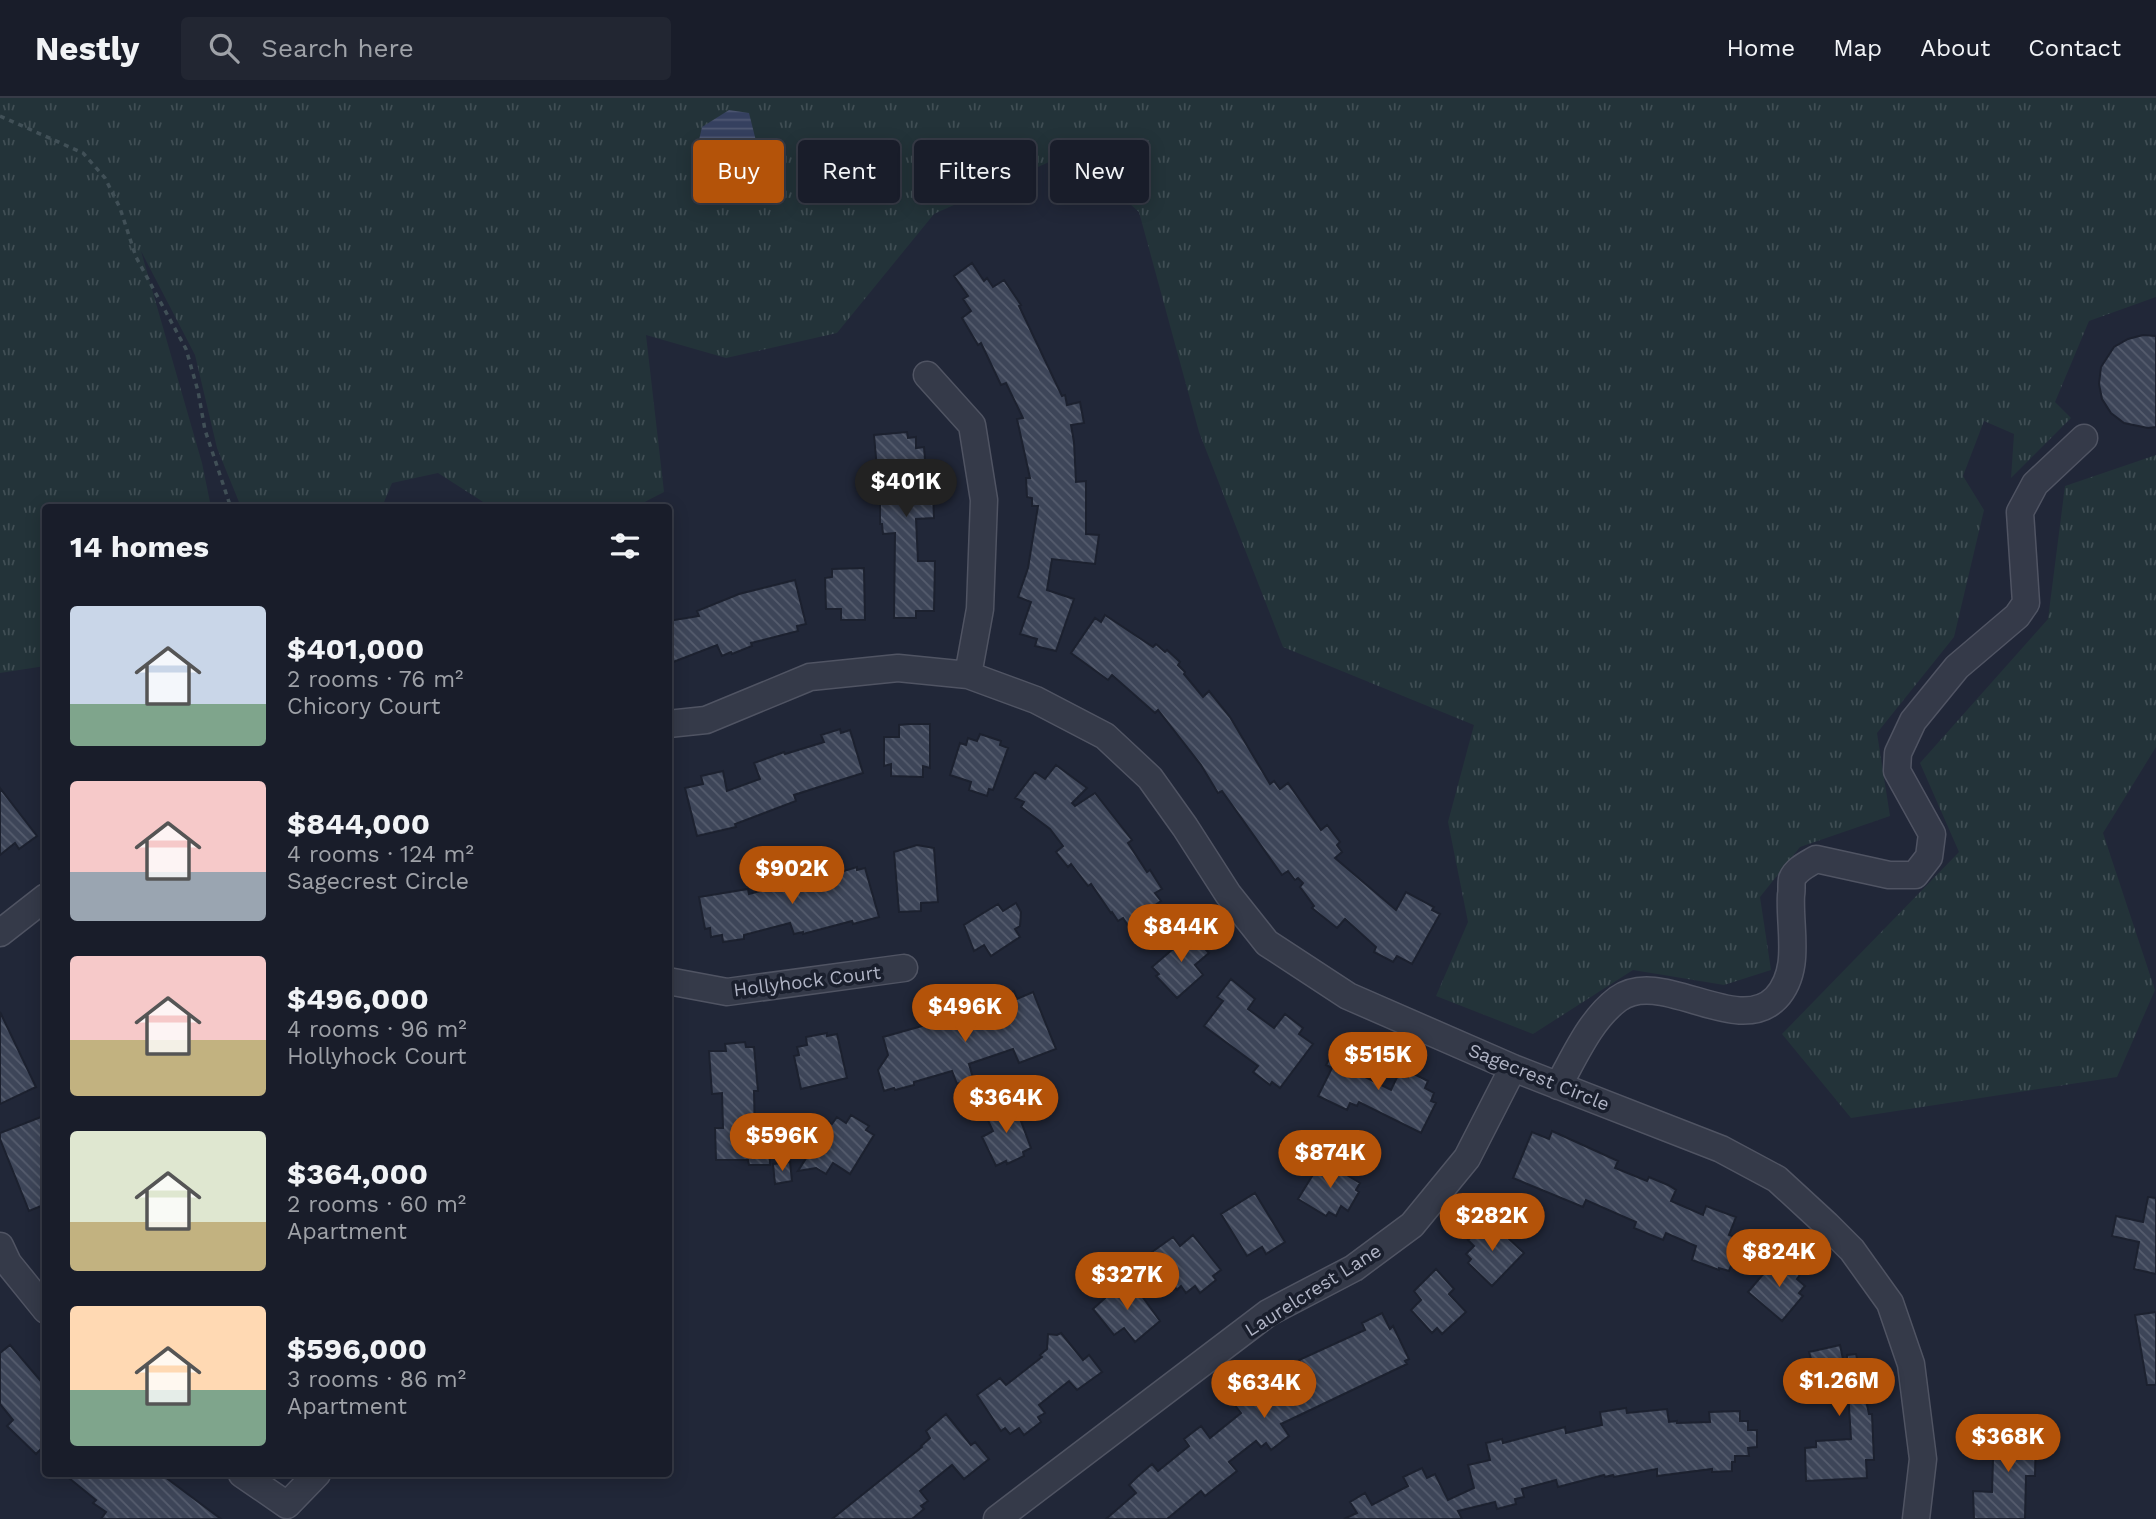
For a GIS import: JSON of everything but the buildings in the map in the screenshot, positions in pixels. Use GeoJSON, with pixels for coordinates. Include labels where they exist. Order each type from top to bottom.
{"type":"FeatureCollection","features":[{"type":"Feature","properties":{"kind":"street"},"geometry":{"type":"LineString","coordinates":[[928,375],[972,425],[984,500],[980,609],[968,674]]}},
{"type":"Feature","properties":{"kind":"street"},"geometry":{"type":"LineString","coordinates":[[1558,1086],[1601,1013],[1620,997],[1634,991],[1658,991],[1749,1011],[1776,998],[1790,976],[1793,947],[1790,910],[1793,878],[1800,869],[1816,859],[1889,875],[1915,875],[1929,857],[1932,834],[1897,771],[1898,753],[1913,721],[1957,667],[2017,616],[2026,603],[2020,512],[2035,484],[2084,439]]}},
{"type":"Feature","properties":{"kind":"street","name":"Sagecrest Circle"},"geometry":{"type":"LineString","coordinates":[[672,724],[706,720],[810,677],[898,668],[968,674],[1036,700],[1105,736],[1150,778],[1228,894],[1267,943],[1348,996],[1513,1068],[1721,1149],[1777,1178],[1852,1250],[1890,1303],[1911,1364],[1923,1459],[1916,1519]]}},
{"type":"Feature","properties":{"kind":"street"},"geometry":{"type":"LineString","coordinates":[[0,933],[42,900]]}},
{"type":"Feature","properties":{"kind":"street","name":"Hollyhock Court"},"geometry":{"type":"LineString","coordinates":[[672,982],[727,992],[904,968]]}},
{"type":"Feature","properties":{"kind":"street","name":"Laurelcrest Lane"},"geometry":{"type":"LineString","coordinates":[[997,1519],[1268,1313],[1354,1268],[1412,1225],[1467,1158],[1513,1068]]}},
{"type":"Feature","properties":{"kind":"street"},"geometry":{"type":"LineString","coordinates":[[0,1246],[9,1263],[42,1305]]}},
{"type":"Feature","properties":{"kind":"street"},"geometry":{"type":"LineString","coordinates":[[246,1477],[287,1505],[314,1477]]}},
{"type":"Feature","properties":{"kind":"path"},"geometry":{"type":"LineString","coordinates":[[0,116],[83,153],[104,178],[120,208],[136,257],[186,349],[205,430],[231,504]]}},
{"type":"Feature","properties":{"kind":"green space"},"geometry":{"type":"Polygon","coordinates":[[[0,98],[2156,98],[2156,297],[2089,321],[2055,402],[2071,418],[2011,478],[2014,434],[1984,421],[1963,476],[1984,510],[1954,637],[1877,733],[1890,816],[1800,847],[1760,897],[1771,970],[1724,985],[1633,970],[1533,1034],[1436,996],[1468,922],[1448,822],[1474,725],[1283,647],[1199,432],[1139,212],[1129,203],[1149,203],[1149,140],[1050,140],[1050,162],[1036,168],[1036,140],[914,140],[914,203],[958,203],[934,214],[837,333],[726,358],[646,335],[664,492],[641,504],[486,504],[438,473],[392,483],[383,504],[240,504],[217,448],[195,355],[141,251],[202,463],[210,504],[42,504],[42,666],[0,673],[0,98]]]}},
{"type":"Feature","properties":{"kind":"green space"},"geometry":{"type":"Polygon","coordinates":[[[2156,455],[2156,747],[2103,833],[2155,990],[2117,1077],[1851,1118],[1782,1034],[1959,852],[1920,763],[2048,619],[2065,486],[2156,455]]]}},
{"type":"Feature","properties":{"kind":"water"},"geometry":{"type":"Polygon","coordinates":[[[729,110],[749,113],[756,140],[699,140],[702,127],[729,110]]]}}]}
